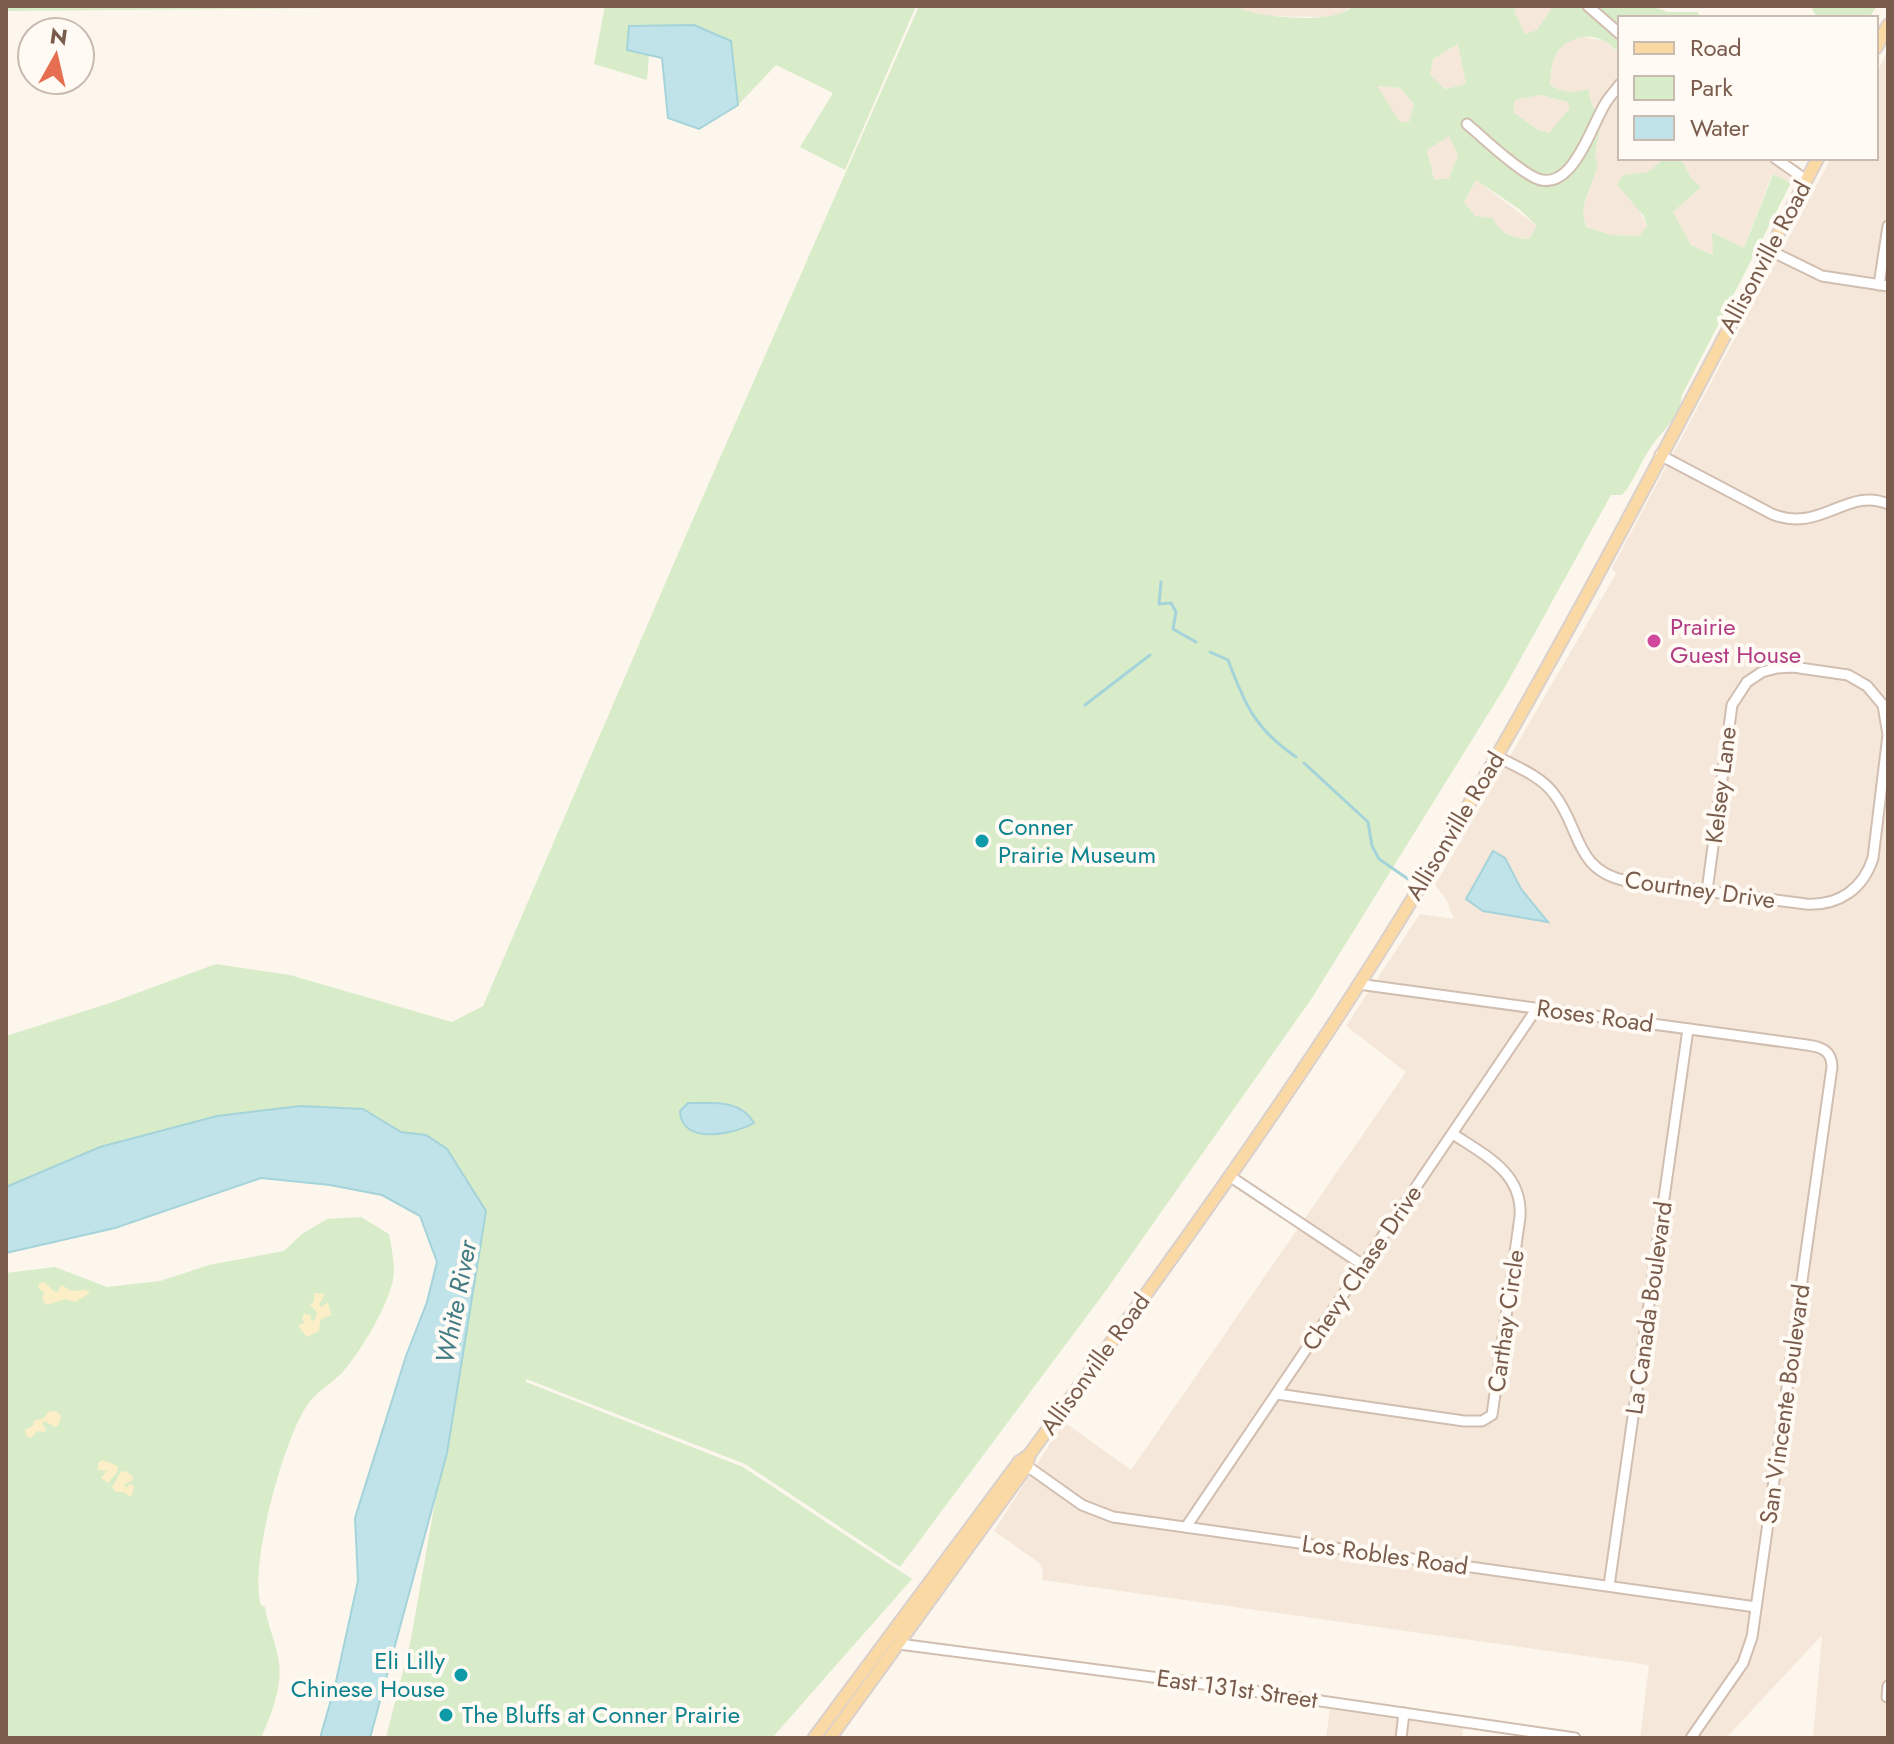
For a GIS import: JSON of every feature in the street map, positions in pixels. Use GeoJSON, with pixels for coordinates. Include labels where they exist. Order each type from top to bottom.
{"type":"FeatureCollection","features":[{"type":"Feature","properties":{"kind":"main road"},"geometry":{"type":"LineString","coordinates":[[1878,44],[1888,25]]}},
{"type":"Feature","properties":{"kind":"main road","name":"Allisonville Road"},"geometry":{"type":"LineString","coordinates":[[830,1738],[1231,1177],[1399,921],[1551,661],[1817,160]]}},
{"type":"Feature","properties":{"kind":"main road","name":"Allisonville Road"},"geometry":{"type":"LineString","coordinates":[[814,1738],[1019,1462],[1028,1460]]}},
{"type":"Feature","properties":{"kind":"street"},"geometry":{"type":"LineString","coordinates":[[1588,6],[1618,32]]}},
{"type":"Feature","properties":{"kind":"street"},"geometry":{"type":"LineString","coordinates":[[1467,124],[1530,176],[1550,180],[1571,168],[1605,103],[1618,87]]}},
{"type":"Feature","properties":{"kind":"street"},"geometry":{"type":"LineString","coordinates":[[1778,160],[1806,180]]}},
{"type":"Feature","properties":{"kind":"street"},"geometry":{"type":"LineString","coordinates":[[1769,250],[1822,276],[1884,285],[1888,226]]}},
{"type":"Feature","properties":{"kind":"street"},"geometry":{"type":"LineString","coordinates":[[1660,455],[1772,514],[1792,520],[1812,518],[1859,500],[1888,504]]}},
{"type":"Feature","properties":{"kind":"street","name":"Kelsey Lane"},"geometry":{"type":"LineString","coordinates":[[1707,891],[1732,705],[1741,689],[1754,677],[1785,667],[1852,676],[1867,686],[1885,711],[1888,735],[1873,858],[1861,883]]}},
{"type":"Feature","properties":{"kind":"street","name":"Courtney Drive"},"geometry":{"type":"LineString","coordinates":[[1496,756],[1536,778],[1554,793],[1584,855],[1603,873],[1627,881],[1816,904],[1844,897],[1861,883]]}},
{"type":"Feature","properties":{"kind":"street","name":"Roses Road"},"geometry":{"type":"LineString","coordinates":[[1358,984],[1816,1046],[1829,1053]]}},
{"type":"Feature","properties":{"kind":"street","name":"Chevy Chase Drive"},"geometry":{"type":"LineString","coordinates":[[1186,1527],[1537,1008]]}},
{"type":"Feature","properties":{"kind":"street","name":"La Canada Boulevard"},"geometry":{"type":"LineString","coordinates":[[1609,1586],[1688,1029]]}},
{"type":"Feature","properties":{"kind":"street","name":"San Vincente Boulevard"},"geometry":{"type":"LineString","coordinates":[[1691,1738],[1743,1663],[1750,1645],[1832,1067],[1829,1053]]}},
{"type":"Feature","properties":{"kind":"street","name":"Carthay Circle"},"geometry":{"type":"LineString","coordinates":[[1277,1394],[1464,1421],[1486,1421],[1492,1415],[1520,1217],[1520,1198],[1508,1173],[1453,1134]]}},
{"type":"Feature","properties":{"kind":"street"},"geometry":{"type":"LineString","coordinates":[[1231,1177],[1363,1265]]}},
{"type":"Feature","properties":{"kind":"street","name":"Los Robles Road"},"geometry":{"type":"LineString","coordinates":[[1028,1460],[1095,1511],[1113,1517],[1756,1607]]}},
{"type":"Feature","properties":{"kind":"street","name":"East 131st Street"},"geometry":{"type":"LineString","coordinates":[[899,1644],[1575,1738]]}},
{"type":"Feature","properties":{"kind":"street"},"geometry":{"type":"LineString","coordinates":[[1401,1738],[1404,1713]]}},
{"type":"Feature","properties":{"kind":"shaded area"},"geometry":{"type":"Polygon","coordinates":[[[1241,6],[1353,6],[1339,15],[1325,17],[1258,16],[1241,9],[1241,6]]]}},
{"type":"Feature","properties":{"kind":"shaded area"},"geometry":{"type":"Polygon","coordinates":[[[1517,6],[1553,6],[1537,30],[1524,35],[1514,11],[1517,6]]]}},
{"type":"Feature","properties":{"kind":"shaded area"},"geometry":{"type":"Polygon","coordinates":[[[1582,37],[1605,41],[1618,51],[1618,160],[1663,160],[1648,172],[1623,175],[1647,227],[1639,236],[1611,235],[1586,227],[1583,213],[1585,201],[1598,167],[1595,155],[1599,116],[1592,105],[1575,92],[1562,92],[1550,85],[1553,59],[1570,40],[1582,37]]]}},
{"type":"Feature","properties":{"kind":"shaded area"},"geometry":{"type":"Polygon","coordinates":[[[1459,44],[1466,84],[1445,89],[1430,75],[1433,59],[1459,44]]]}},
{"type":"Feature","properties":{"kind":"shaded area"},"geometry":{"type":"Polygon","coordinates":[[[1888,51],[1888,1738],[1813,1738],[1822,1635],[1726,1738],[1640,1738],[1649,1665],[1042,1580],[1043,1571],[1039,1563],[994,1531],[1064,1422],[1131,1470],[1406,1072],[1346,1026],[1420,914],[1454,919],[1446,899],[1435,885],[1616,574],[1612,568],[1830,160],[1878,160],[1878,69],[1888,51]]]}},
{"type":"Feature","properties":{"kind":"shaded area"},"geometry":{"type":"Polygon","coordinates":[[[1376,86],[1400,88],[1414,104],[1409,122],[1400,122],[1376,86]]]}},
{"type":"Feature","properties":{"kind":"shaded area"},"geometry":{"type":"Polygon","coordinates":[[[1539,95],[1568,102],[1571,109],[1549,133],[1538,130],[1512,112],[1515,100],[1539,95]]]}},
{"type":"Feature","properties":{"kind":"shaded area"},"geometry":{"type":"Polygon","coordinates":[[[1449,135],[1458,155],[1449,178],[1434,180],[1427,150],[1449,135]]]}},
{"type":"Feature","properties":{"kind":"shaded area"},"geometry":{"type":"Polygon","coordinates":[[[1682,160],[1786,160],[1800,166],[1791,183],[1772,174],[1744,248],[1713,232],[1714,255],[1691,245],[1673,212],[1700,187],[1691,178],[1682,160]]]}},
{"type":"Feature","properties":{"kind":"shaded area"},"geometry":{"type":"Polygon","coordinates":[[[1476,180],[1537,226],[1529,239],[1515,238],[1497,228],[1493,218],[1475,216],[1464,202],[1476,180]]]}},
{"type":"Feature","properties":{"kind":"shaded area"},"geometry":{"type":"Polygon","coordinates":[[[1330,1709],[1463,1728],[1462,1738],[1326,1738],[1330,1709]]]}},
{"type":"Feature","properties":{"kind":"green space"},"geometry":{"type":"Polygon","coordinates":[[[6,6],[572,6],[6,11],[6,6]]]}},
{"type":"Feature","properties":{"kind":"green space"},"geometry":{"type":"Polygon","coordinates":[[[605,6],[916,6],[845,170],[800,147],[833,93],[776,65],[738,105],[731,40],[629,26],[627,50],[649,55],[647,80],[594,64],[605,6]]]}},
{"type":"Feature","properties":{"kind":"green space","name":"Conner Prairie Museum"},"geometry":{"type":"Polygon","coordinates":[[[919,6],[1241,6],[1241,9],[1252,12],[1282,17],[1316,18],[1332,16],[1353,6],[1517,6],[1514,11],[1525,34],[1537,30],[1553,6],[1578,6],[1587,13],[1594,6],[1651,6],[1668,12],[1697,12],[1700,16],[1618,16],[1618,51],[1597,38],[1582,37],[1568,42],[1554,59],[1550,85],[1569,92],[1588,89],[1599,116],[1595,155],[1598,166],[1585,201],[1583,213],[1586,227],[1611,235],[1639,236],[1647,226],[1643,215],[1617,185],[1623,175],[1648,172],[1663,160],[1682,160],[1691,178],[1701,187],[1673,212],[1691,245],[1713,255],[1712,232],[1744,248],[1773,174],[1791,183],[1682,395],[1674,418],[1649,450],[1622,495],[1611,495],[1506,685],[1312,998],[1107,1289],[900,1567],[745,1464],[526,1379],[526,1382],[743,1467],[912,1579],[772,1738],[386,1738],[411,1639],[486,1211],[426,1135],[401,1132],[363,1109],[217,1116],[116,1143],[6,1187],[6,1036],[110,1003],[216,964],[290,975],[452,1022],[483,1006],[919,6]],[[1458,44],[1433,59],[1430,75],[1445,89],[1466,84],[1458,44]],[[1377,86],[1400,122],[1409,122],[1414,104],[1400,88],[1377,86]],[[1540,95],[1515,100],[1513,112],[1538,130],[1549,133],[1570,108],[1568,102],[1540,95]],[[1449,136],[1427,150],[1434,180],[1449,178],[1458,155],[1449,136]],[[1476,180],[1464,202],[1475,216],[1493,218],[1503,231],[1512,236],[1529,239],[1537,226],[1519,209],[1476,180]]]}},
{"type":"Feature","properties":{"kind":"green space"},"geometry":{"type":"Polygon","coordinates":[[[1812,6],[1877,6],[1870,16],[1817,16],[1812,6]]]}},
{"type":"Feature","properties":{"kind":"green space"},"geometry":{"type":"Polygon","coordinates":[[[361,1217],[389,1234],[393,1281],[383,1307],[360,1348],[342,1373],[310,1401],[300,1417],[280,1469],[264,1532],[258,1587],[277,1650],[279,1678],[273,1709],[261,1738],[6,1738],[6,1273],[55,1267],[107,1287],[160,1281],[209,1265],[284,1251],[302,1234],[327,1219],[361,1217]]]}},
{"type":"Feature","properties":{"kind":"sand"},"geometry":{"type":"Polygon","coordinates":[[[44,1282],[55,1292],[61,1285],[72,1291],[86,1290],[90,1293],[75,1302],[66,1299],[46,1305],[42,1298],[44,1293],[38,1287],[44,1282]]]}},
{"type":"Feature","properties":{"kind":"sand"},"geometry":{"type":"Polygon","coordinates":[[[314,1293],[325,1294],[319,1305],[322,1307],[328,1302],[331,1315],[320,1320],[319,1331],[307,1337],[299,1327],[305,1323],[302,1319],[304,1314],[311,1315],[311,1321],[315,1320],[317,1313],[310,1304],[314,1302],[314,1293]]]}},
{"type":"Feature","properties":{"kind":"sand"},"geometry":{"type":"Polygon","coordinates":[[[56,1411],[61,1416],[58,1426],[45,1421],[42,1424],[45,1432],[37,1431],[31,1438],[26,1436],[25,1430],[33,1426],[34,1421],[44,1418],[48,1412],[56,1411]]]}},
{"type":"Feature","properties":{"kind":"sand"},"geometry":{"type":"Polygon","coordinates":[[[102,1460],[118,1466],[108,1483],[101,1478],[107,1471],[98,1470],[98,1463],[102,1460]]]}},
{"type":"Feature","properties":{"kind":"sand"},"geometry":{"type":"Polygon","coordinates":[[[126,1471],[133,1477],[132,1481],[124,1484],[126,1488],[130,1484],[134,1486],[129,1496],[116,1492],[112,1487],[121,1472],[126,1471]]]}},
{"type":"Feature","properties":{"kind":"water"},"geometry":{"type":"Polygon","coordinates":[[[694,25],[731,41],[738,105],[699,129],[668,118],[662,58],[627,50],[629,26],[694,25]]]}},
{"type":"Feature","properties":{"kind":"water"},"geometry":{"type":"Polygon","coordinates":[[[1493,851],[1505,858],[1521,889],[1548,922],[1483,911],[1466,899],[1493,851]]]}},
{"type":"Feature","properties":{"kind":"water"},"geometry":{"type":"Polygon","coordinates":[[[688,1103],[734,1106],[754,1123],[735,1131],[699,1133],[683,1122],[680,1111],[688,1103]]]}},
{"type":"Feature","properties":{"kind":"water","name":"White River"},"geometry":{"type":"Polygon","coordinates":[[[301,1106],[363,1109],[401,1132],[426,1135],[447,1149],[486,1211],[447,1453],[370,1738],[320,1738],[358,1581],[355,1518],[406,1356],[427,1302],[437,1262],[420,1216],[382,1195],[330,1185],[261,1178],[115,1228],[6,1253],[6,1187],[100,1147],[217,1116],[301,1106]]]}},
{"type":"Feature","properties":{"kind":"waterway"},"geometry":{"type":"LineString","coordinates":[[1161,582],[1159,604],[1171,603],[1176,612],[1173,629],[1196,642]]}},
{"type":"Feature","properties":{"kind":"waterway"},"geometry":{"type":"LineString","coordinates":[[1210,652],[1228,660],[1253,715],[1270,736],[1296,757]]}},
{"type":"Feature","properties":{"kind":"waterway"},"geometry":{"type":"LineString","coordinates":[[1085,705],[1150,655]]}},
{"type":"Feature","properties":{"kind":"waterway"},"geometry":{"type":"LineString","coordinates":[[1304,763],[1368,822],[1372,846],[1379,859],[1408,879]]}},
{"type":"Feature","properties":{"kind":"place","name":"Prairie Guest House"},"geometry":{"type":"Point","coordinates":[1654,641]}},
{"type":"Feature","properties":{"kind":"place","name":"Conner Prairie Museum"},"geometry":{"type":"Point","coordinates":[982,841]}},
{"type":"Feature","properties":{"kind":"place","name":"Eli Lilly Chinese House"},"geometry":{"type":"Point","coordinates":[461,1675]}},
{"type":"Feature","properties":{"kind":"place","name":"The Bluffs at Conner Prairie"},"geometry":{"type":"Point","coordinates":[446,1715]}}]}
